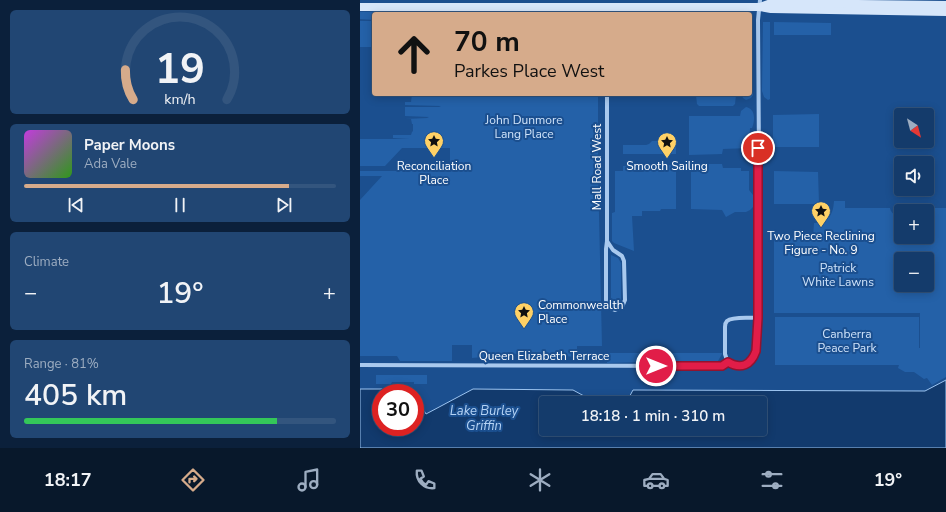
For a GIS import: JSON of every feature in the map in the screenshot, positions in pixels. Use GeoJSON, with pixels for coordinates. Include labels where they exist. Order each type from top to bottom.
{"type":"FeatureCollection","features":[{"type":"Feature","properties":{"kind":"main road"},"geometry":{"type":"LineString","coordinates":[[760,3],[771,9],[946,12]]}},
{"type":"Feature","properties":{"kind":"main road"},"geometry":{"type":"LineString","coordinates":[[360,6],[607,10],[760,3],[946,5]]}},
{"type":"Feature","properties":{"kind":"street"},"geometry":{"type":"LineString","coordinates":[[728,362],[725,354],[725,327],[728,321],[733,318],[758,318],[758,20],[760,3]]}},
{"type":"Feature","properties":{"kind":"street","name":"Mall Road West"},"geometry":{"type":"LineString","coordinates":[[607,96],[606,301],[609,308],[616,310],[622,307],[625,300],[624,261],[622,256],[613,250],[607,241]]}},
{"type":"Feature","properties":{"kind":"street","name":"Queen Elizabeth Terrace"},"geometry":{"type":"LineString","coordinates":[[360,365],[722,366],[728,362],[734,366],[740,366],[751,361],[755,356],[758,318]]}},
{"type":"Feature","properties":{"kind":"green space"},"geometry":{"type":"Polygon","coordinates":[[[628,11],[743,12],[623,12],[628,11]]]}},
{"type":"Feature","properties":{"kind":"green space"},"geometry":{"type":"Polygon","coordinates":[[[360,12],[372,12],[372,20],[360,19],[360,12]]]}},
{"type":"Feature","properties":{"kind":"green space"},"geometry":{"type":"Polygon","coordinates":[[[360,21],[372,21],[372,47],[360,47],[360,21]]]}},
{"type":"Feature","properties":{"kind":"green space"},"geometry":{"type":"Polygon","coordinates":[[[753,21],[753,95],[751,98],[746,100],[742,96],[752,96],[753,21]]]}},
{"type":"Feature","properties":{"kind":"green space"},"geometry":{"type":"Polygon","coordinates":[[[763,22],[770,22],[770,99],[768,100],[764,97],[762,91],[763,22]]]}},
{"type":"Feature","properties":{"kind":"green space"},"geometry":{"type":"Polygon","coordinates":[[[774,22],[831,23],[831,35],[774,35],[774,22]]]}},
{"type":"Feature","properties":{"kind":"green space","name":"John Dunmore Lang Place"},"geometry":{"type":"Polygon","coordinates":[[[412,96],[598,96],[602,346],[577,346],[577,357],[524,353],[472,358],[472,345],[452,345],[452,361],[400,361],[397,356],[360,356],[360,200],[382,176],[360,176],[360,171],[450,171],[450,148],[402,148],[385,166],[360,166],[360,139],[409,139],[393,138],[393,135],[411,135],[413,131],[413,124],[411,119],[405,119],[429,117],[405,116],[405,107],[441,106],[405,105],[405,102],[411,102],[412,96]]]}},
{"type":"Feature","properties":{"kind":"green space"},"geometry":{"type":"Polygon","coordinates":[[[696,96],[736,96],[735,104],[733,106],[699,106],[697,104],[696,96]]]}},
{"type":"Feature","properties":{"kind":"green space"},"geometry":{"type":"Polygon","coordinates":[[[746,107],[752,110],[754,116],[752,128],[750,128],[749,148],[723,149],[722,154],[689,155],[689,116],[740,116],[741,111],[746,107]]]}},
{"type":"Feature","properties":{"kind":"green space"},"geometry":{"type":"Polygon","coordinates":[[[819,114],[819,147],[773,147],[773,115],[819,114]]]}},
{"type":"Feature","properties":{"kind":"green space"},"geometry":{"type":"Polygon","coordinates":[[[674,139],[676,139],[676,154],[623,154],[623,145],[646,145],[652,141],[674,141],[674,139]]]}},
{"type":"Feature","properties":{"kind":"green space"},"geometry":{"type":"Polygon","coordinates":[[[691,164],[722,164],[723,168],[741,168],[741,171],[749,171],[749,190],[753,195],[753,207],[746,212],[735,212],[726,217],[722,210],[691,209],[691,164]]]}},
{"type":"Feature","properties":{"kind":"green space"},"geometry":{"type":"Polygon","coordinates":[[[676,165],[676,209],[642,211],[642,216],[632,216],[634,251],[614,243],[612,241],[612,213],[615,212],[615,171],[623,171],[623,166],[676,165]]]}},
{"type":"Feature","properties":{"kind":"green space"},"geometry":{"type":"Polygon","coordinates":[[[774,171],[818,172],[819,204],[774,204],[774,171]]]}},
{"type":"Feature","properties":{"kind":"green space"},"geometry":{"type":"Polygon","coordinates":[[[834,201],[845,201],[845,208],[890,208],[891,212],[894,214],[894,244],[934,244],[934,208],[946,208],[946,377],[932,385],[927,378],[924,379],[914,372],[905,372],[898,368],[899,365],[775,365],[775,317],[919,317],[920,348],[920,313],[774,313],[774,237],[813,238],[814,223],[827,219],[833,210],[834,201]]]}},
{"type":"Feature","properties":{"kind":"green space"},"geometry":{"type":"Polygon","coordinates":[[[611,255],[618,258],[621,263],[621,299],[617,304],[613,303],[611,300],[611,255]]]}},
{"type":"Feature","properties":{"kind":"green space"},"geometry":{"type":"Polygon","coordinates":[[[593,353],[650,353],[645,362],[607,363],[607,358],[599,358],[599,362],[593,362],[593,353]]]}},
{"type":"Feature","properties":{"kind":"green space"},"geometry":{"type":"Polygon","coordinates":[[[653,353],[722,354],[718,361],[712,363],[647,363],[653,353]]]}},
{"type":"Feature","properties":{"kind":"green space"},"geometry":{"type":"Polygon","coordinates":[[[376,375],[427,375],[427,384],[414,384],[414,382],[392,382],[391,384],[376,384],[376,375]]]}},
{"type":"Feature","properties":{"kind":"water","name":"Lake Burley Griffin"},"geometry":{"type":"Polygon","coordinates":[[[946,380],[946,448],[360,448],[360,389],[372,389],[372,436],[424,436],[424,411],[426,414],[473,389],[573,390],[584,396],[539,396],[539,436],[767,436],[767,396],[630,396],[633,390],[925,391],[946,380]]]}},
{"type":"Feature","properties":{"kind":"place","name":"Reconciliation Place"},"geometry":{"type":"Point","coordinates":[434,158]}},
{"type":"Feature","properties":{"kind":"place","name":"Smooth Sailing"},"geometry":{"type":"Point","coordinates":[667,159]}},
{"type":"Feature","properties":{"kind":"place","name":"Two Piece Reclining Figure - No. 9"},"geometry":{"type":"Point","coordinates":[821,228]}},
{"type":"Feature","properties":{"kind":"place","name":"Commonwealth Place"},"geometry":{"type":"Point","coordinates":[524,329]}},
{"type":"Feature","properties":{"kind":"route"},"geometry":{"type":"LineString","coordinates":[[656,366],[722,366],[728,362],[734,366],[740,366],[751,361],[755,356],[758,318],[758,148]]}},
{"type":"Feature","properties":{"kind":"park label","name":"Patrick White Lawns"},"geometry":{"type":"Point","coordinates":[838,275]}},
{"type":"Feature","properties":{"kind":"park label","name":"Canberra Peace Park"},"geometry":{"type":"Point","coordinates":[847,341]}}]}
